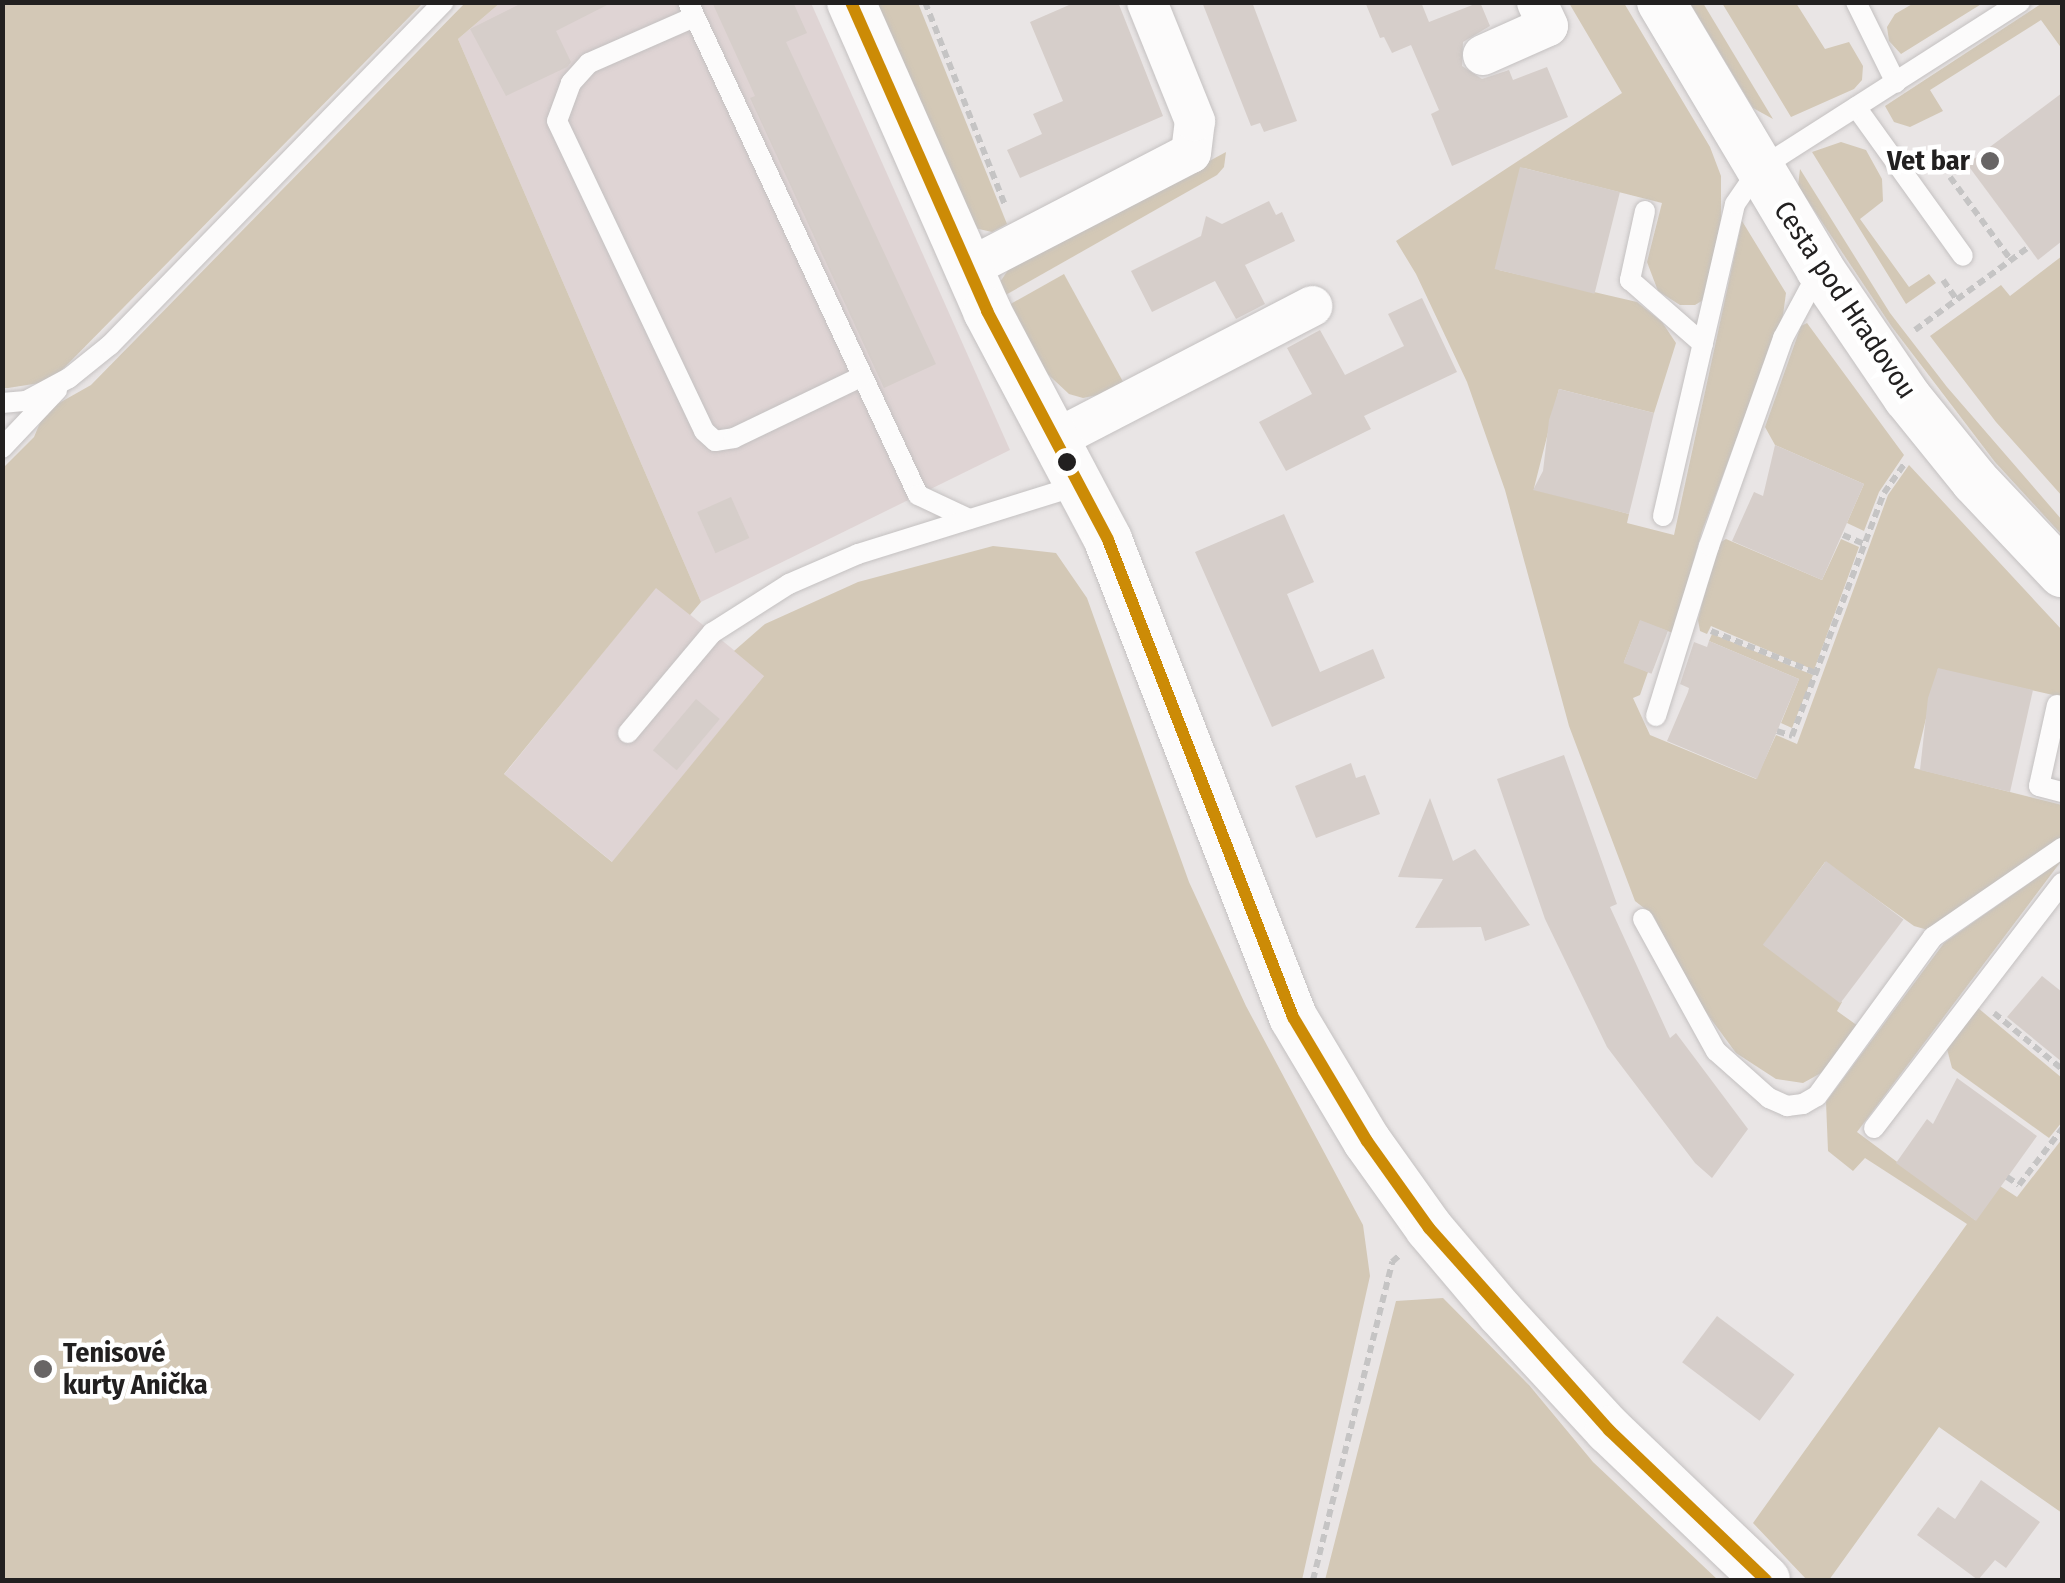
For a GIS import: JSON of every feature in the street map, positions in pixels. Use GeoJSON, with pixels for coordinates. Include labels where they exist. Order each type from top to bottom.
{"type":"FeatureCollection","features":[{"type":"Feature","properties":{"kind":"street"},"geometry":{"type":"LineString","coordinates":[[850,2],[968,269],[1130,592],[1262,947],[1293,1018],[1366,1141],[1429,1228],[1500,1312],[1610,1430],[1766,1580]]}},
{"type":"Feature","properties":{"kind":"street"},"geometry":{"type":"LineString","coordinates":[[968,269],[1190,153],[1195,121],[1148,2]]}},
{"type":"Feature","properties":{"kind":"street"},"geometry":{"type":"LineString","coordinates":[[1483,55],[1548,26],[1537,2]]}},
{"type":"Feature","properties":{"kind":"street","name":"Cesta pod Hradovou"},"geometry":{"type":"LineString","coordinates":[[1662,2],[1820,269],[1907,396],[1975,481],[2062,573]]}},
{"type":"Feature","properties":{"kind":"street"},"geometry":{"type":"LineString","coordinates":[[1054,440],[1312,306]]}},
{"type":"Feature","properties":{"kind":"lane"},"geometry":{"type":"LineString","coordinates":[[2,448],[69,378],[158,298],[444,2]]}},
{"type":"Feature","properties":{"kind":"lane"},"geometry":{"type":"LineString","coordinates":[[1856,2],[1896,82]]}},
{"type":"Feature","properties":{"kind":"lane"},"geometry":{"type":"LineString","coordinates":[[1663,516],[1735,204],[1760,170],[2020,2]]}},
{"type":"Feature","properties":{"kind":"lane"},"geometry":{"type":"LineString","coordinates":[[862,377],[734,438],[715,441],[704,430],[557,121],[571,83],[589,64],[691,10],[918,495],[970,519]]}},
{"type":"Feature","properties":{"kind":"lane"},"geometry":{"type":"LineString","coordinates":[[1856,107],[1963,256]]}},
{"type":"Feature","properties":{"kind":"lane"},"geometry":{"type":"LineString","coordinates":[[1645,211],[1630,280],[1702,344]]}},
{"type":"Feature","properties":{"kind":"lane"},"geometry":{"type":"LineString","coordinates":[[1656,716],[1784,338],[1820,269]]}},
{"type":"Feature","properties":{"kind":"lane"},"geometry":{"type":"LineString","coordinates":[[2,403],[26,401],[69,378]]}},
{"type":"Feature","properties":{"kind":"lane"},"geometry":{"type":"LineString","coordinates":[[628,733],[691,655],[728,620],[790,584],[858,554],[1080,486]]}},
{"type":"Feature","properties":{"kind":"lane"},"geometry":{"type":"LineString","coordinates":[[2057,705],[2038,786],[2062,792]]}},
{"type":"Feature","properties":{"kind":"lane"},"geometry":{"type":"LineString","coordinates":[[1643,919],[1716,1051],[1769,1098],[1786,1106],[1803,1104],[1818,1096],[1933,938],[2062,848]]}},
{"type":"Feature","properties":{"kind":"lane"},"geometry":{"type":"LineString","coordinates":[[1874,1128],[2062,883]]}},
{"type":"Feature","properties":{"kind":"path"},"geometry":{"type":"LineString","coordinates":[[925,2],[1021,243]]}},
{"type":"Feature","properties":{"kind":"path"},"geometry":{"type":"LineString","coordinates":[[1950,177],[2011,260]]}},
{"type":"Feature","properties":{"kind":"path"},"geometry":{"type":"LineString","coordinates":[[1990,276],[2029,247]]}},
{"type":"Feature","properties":{"kind":"path"},"geometry":{"type":"LineString","coordinates":[[1915,330],[1956,300],[1942,279]]}},
{"type":"Feature","properties":{"kind":"path"},"geometry":{"type":"LineString","coordinates":[[1906,317],[1926,345]]}},
{"type":"Feature","properties":{"kind":"path"},"geometry":{"type":"LineString","coordinates":[[1777,731],[1792,736],[1884,493],[1910,455]]}},
{"type":"Feature","properties":{"kind":"path"},"geometry":{"type":"LineString","coordinates":[[1843,535],[1864,544]]}},
{"type":"Feature","properties":{"kind":"path"},"geometry":{"type":"LineString","coordinates":[[1684,626],[1708,636],[1712,630],[1816,674]]}},
{"type":"Feature","properties":{"kind":"path"},"geometry":{"type":"LineString","coordinates":[[1974,998],[2062,1069]]}},
{"type":"Feature","properties":{"kind":"path"},"geometry":{"type":"LineString","coordinates":[[2007,1177],[2019,1185],[2062,1130]]}},
{"type":"Feature","properties":{"kind":"path"},"geometry":{"type":"LineString","coordinates":[[1313,1580],[1392,1262],[1429,1228]]}},
{"type":"Feature","properties":{"kind":"shaded area"},"geometry":{"type":"Polygon","coordinates":[[[2044,2],[2062,3],[2062,49],[2041,20],[1930,90],[1943,111],[1910,127],[1894,122],[1885,106],[2044,2]]]}},
{"type":"Feature","properties":{"kind":"shaded area"},"geometry":{"type":"Polygon","coordinates":[[[3,3],[423,3],[61,371],[40,383],[3,388],[3,3]]]}},
{"type":"Feature","properties":{"kind":"shaded area"},"geometry":{"type":"Polygon","coordinates":[[[465,3],[500,3],[458,39],[701,602],[690,615],[656,588],[504,774],[612,862],[764,676],[734,651],[765,624],[858,582],[993,546],[1056,553],[1087,598],[1189,882],[1246,1006],[1363,1225],[1370,1276],[1302,1580],[3,1580],[3,468],[34,437],[45,411],[91,385],[465,3]]]}},
{"type":"Feature","properties":{"kind":"shaded area"},"geometry":{"type":"Polygon","coordinates":[[[500,3],[811,3],[1010,450],[701,602],[458,39],[500,3]]]}},
{"type":"Feature","properties":{"kind":"shaded area"},"geometry":{"type":"Polygon","coordinates":[[[874,3],[918,3],[1007,224],[992,232],[970,227],[874,3]]]}},
{"type":"Feature","properties":{"kind":"shaded area"},"geometry":{"type":"Polygon","coordinates":[[[1569,3],[1624,3],[1710,147],[1721,176],[1721,219],[1705,299],[1695,305],[1680,305],[1658,291],[1647,262],[1662,203],[1524,168],[1499,270],[1637,302],[1662,322],[1676,343],[1654,413],[1559,389],[1534,488],[1629,514],[1627,523],[1674,535],[1742,221],[1786,293],[1783,315],[1702,531],[1673,633],[1640,621],[1624,662],[1648,672],[1640,695],[1633,698],[1650,735],[1756,779],[1776,735],[1797,744],[1888,495],[1909,465],[2062,630],[2062,697],[1938,669],[1914,768],[2062,805],[2062,837],[1928,930],[1914,926],[1825,862],[1764,945],[1842,1002],[1837,1011],[1858,1026],[1821,1073],[1803,1083],[1776,1079],[1736,1053],[1694,996],[1653,915],[1635,901],[1569,726],[1505,490],[1467,382],[1416,274],[1396,241],[1622,93],[1569,3]]]}},
{"type":"Feature","properties":{"kind":"shaded area"},"geometry":{"type":"Polygon","coordinates":[[[1690,3],[1703,3],[1773,119],[1753,108],[1690,3]]]}},
{"type":"Feature","properties":{"kind":"shaded area"},"geometry":{"type":"Polygon","coordinates":[[[1722,3],[1796,3],[1825,49],[1849,42],[1863,66],[1862,80],[1854,89],[1791,117],[1722,3]]]}},
{"type":"Feature","properties":{"kind":"shaded area"},"geometry":{"type":"Polygon","coordinates":[[[1914,3],[1983,3],[1901,54],[1889,41],[1887,27],[1895,14],[1914,3]]]}},
{"type":"Feature","properties":{"kind":"shaded area"},"geometry":{"type":"Polygon","coordinates":[[[1841,142],[1866,150],[1882,179],[1883,201],[1860,219],[1909,287],[1929,274],[1936,283],[1906,304],[1812,152],[1841,142]]]}},
{"type":"Feature","properties":{"kind":"shaded area"},"geometry":{"type":"Polygon","coordinates":[[[1226,152],[1224,167],[1217,175],[1002,297],[1000,282],[1008,270],[1226,152]]]}},
{"type":"Feature","properties":{"kind":"shaded area"},"geometry":{"type":"Polygon","coordinates":[[[1800,169],[1890,313],[1947,387],[2062,520],[2062,535],[1995,462],[1892,327],[1798,186],[1800,169]]]}},
{"type":"Feature","properties":{"kind":"shaded area"},"geometry":{"type":"Polygon","coordinates":[[[2062,256],[2062,496],[1996,422],[1930,336],[2001,285],[2010,296],[2062,256]]]}},
{"type":"Feature","properties":{"kind":"shaded area"},"geometry":{"type":"Polygon","coordinates":[[[1064,274],[1127,389],[1083,398],[1069,394],[1039,366],[1007,306],[1064,274]]]}},
{"type":"Feature","properties":{"kind":"shaded area"},"geometry":{"type":"Polygon","coordinates":[[[1807,323],[1904,455],[1879,492],[1864,531],[1847,523],[1864,484],[1775,445],[1765,427],[1801,326],[1807,323]]]}},
{"type":"Feature","properties":{"kind":"shaded area"},"geometry":{"type":"Polygon","coordinates":[[[1726,539],[1822,580],[1841,539],[1859,547],[1814,670],[1711,626],[1707,634],[1700,631],[1698,620],[1717,544],[1726,539]]]}},
{"type":"Feature","properties":{"kind":"shaded area"},"geometry":{"type":"Polygon","coordinates":[[[656,587],[765,675],[613,862],[504,774],[656,587]]]}},
{"type":"Feature","properties":{"kind":"shaded area"},"geometry":{"type":"Polygon","coordinates":[[[1712,634],[1813,675],[1792,728],[1781,723],[1799,679],[1709,641],[1712,634]]]}},
{"type":"Feature","properties":{"kind":"shaded area"},"geometry":{"type":"Polygon","coordinates":[[[2062,860],[1857,1132],[1975,1220],[2000,1186],[2017,1197],[2062,1139],[2062,1513],[1939,1427],[1829,1580],[1807,1580],[1753,1523],[1967,1224],[1865,1158],[1853,1171],[1828,1151],[1826,1102],[1944,943],[2062,860]]]}},
{"type":"Feature","properties":{"kind":"shaded area"},"geometry":{"type":"Polygon","coordinates":[[[1978,1008],[2062,1078],[2062,1122],[2049,1138],[1952,1068],[1947,1049],[1978,1008]]]}},
{"type":"Feature","properties":{"kind":"shaded area"},"geometry":{"type":"Polygon","coordinates":[[[1443,1298],[1529,1385],[1593,1462],[1718,1580],[1325,1580],[1396,1301],[1443,1298]]]}},
{"type":"Feature","properties":{"kind":"building"},"geometry":{"type":"Polygon","coordinates":[[[524,2],[613,2],[556,31],[571,62],[567,67],[506,96],[470,29],[524,2]]]}},
{"type":"Feature","properties":{"kind":"building"},"geometry":{"type":"Polygon","coordinates":[[[712,2],[793,2],[807,33],[786,42],[936,364],[884,388],[750,98],[755,96],[712,2]]]}},
{"type":"Feature","properties":{"kind":"building"},"geometry":{"type":"Polygon","coordinates":[[[1076,2],[1118,2],[1163,116],[1020,178],[1007,150],[1042,134],[1033,114],[1063,101],[1030,22],[1076,2]]]}},
{"type":"Feature","properties":{"kind":"building"},"geometry":{"type":"Polygon","coordinates":[[[1202,2],[1252,2],[1297,121],[1264,132],[1260,123],[1251,126],[1202,2]]]}},
{"type":"Feature","properties":{"kind":"building"},"geometry":{"type":"Polygon","coordinates":[[[1365,2],[1421,2],[1429,22],[1480,2],[1490,26],[1463,42],[1462,66],[1482,79],[1509,70],[1513,80],[1547,67],[1568,117],[1452,166],[1431,114],[1439,110],[1411,45],[1392,53],[1384,37],[1380,38],[1365,2]]]}},
{"type":"Feature","properties":{"kind":"building"},"geometry":{"type":"Polygon","coordinates":[[[2062,93],[2062,241],[2038,260],[1967,164],[2062,93]]]}},
{"type":"Feature","properties":{"kind":"building"},"geometry":{"type":"Polygon","coordinates":[[[1520,167],[1620,192],[1595,294],[1495,269],[1520,167]]]}},
{"type":"Feature","properties":{"kind":"building"},"geometry":{"type":"Polygon","coordinates":[[[1269,201],[1276,215],[1282,212],[1295,241],[1245,265],[1265,304],[1236,319],[1215,281],[1152,312],[1131,271],[1201,236],[1206,216],[1222,224],[1269,201]]]}},
{"type":"Feature","properties":{"kind":"building"},"geometry":{"type":"Polygon","coordinates":[[[1422,298],[1457,372],[1364,416],[1371,429],[1286,471],[1259,422],[1312,394],[1287,348],[1320,330],[1345,375],[1404,346],[1388,314],[1422,298]]]}},
{"type":"Feature","properties":{"kind":"building"},"geometry":{"type":"Polygon","coordinates":[[[1559,389],[1654,413],[1629,514],[1533,490],[1543,471],[1549,420],[1559,389]]]}},
{"type":"Feature","properties":{"kind":"building"},"geometry":{"type":"Polygon","coordinates":[[[1775,445],[1864,484],[1822,580],[1732,541],[1754,492],[1763,496],[1775,445]]]}},
{"type":"Feature","properties":{"kind":"building"},"geometry":{"type":"Polygon","coordinates":[[[731,497],[749,538],[716,553],[697,512],[731,497]]]}},
{"type":"Feature","properties":{"kind":"building"},"geometry":{"type":"Polygon","coordinates":[[[1284,514],[1314,582],[1287,594],[1320,672],[1373,649],[1385,678],[1272,727],[1195,552],[1284,514]]]}},
{"type":"Feature","properties":{"kind":"building"},"geometry":{"type":"Polygon","coordinates":[[[1640,620],[1668,631],[1652,674],[1624,663],[1640,620]]]}},
{"type":"Feature","properties":{"kind":"building"},"geometry":{"type":"Polygon","coordinates":[[[1709,641],[1799,679],[1757,779],[1667,741],[1688,692],[1689,688],[1680,684],[1694,642],[1707,647],[1709,641]]]}},
{"type":"Feature","properties":{"kind":"building"},"geometry":{"type":"Polygon","coordinates":[[[1938,668],[2033,690],[2010,792],[1920,770],[1928,698],[1938,668]]]}},
{"type":"Feature","properties":{"kind":"building"},"geometry":{"type":"Polygon","coordinates":[[[696,699],[720,719],[677,770],[653,750],[696,699]]]}},
{"type":"Feature","properties":{"kind":"building"},"geometry":{"type":"Polygon","coordinates":[[[1564,755],[1617,904],[1610,907],[1670,1038],[1676,1033],[1748,1129],[1712,1178],[1695,1163],[1607,1047],[1545,919],[1497,779],[1564,755]]]}},
{"type":"Feature","properties":{"kind":"building"},"geometry":{"type":"Polygon","coordinates":[[[1351,763],[1356,778],[1365,775],[1380,814],[1316,838],[1295,786],[1351,763]]]}},
{"type":"Feature","properties":{"kind":"building"},"geometry":{"type":"Polygon","coordinates":[[[1430,798],[1453,861],[1475,849],[1530,925],[1485,941],[1481,927],[1415,928],[1443,879],[1398,877],[1430,798]]]}},
{"type":"Feature","properties":{"kind":"building"},"geometry":{"type":"Polygon","coordinates":[[[1826,861],[1903,919],[1840,1003],[1763,945],[1826,861]]]}},
{"type":"Feature","properties":{"kind":"building"},"geometry":{"type":"Polygon","coordinates":[[[2042,976],[2062,992],[2062,1062],[2007,1017],[2042,976]]]}},
{"type":"Feature","properties":{"kind":"building"},"geometry":{"type":"Polygon","coordinates":[[[1957,1078],[2037,1136],[1976,1221],[1896,1163],[1927,1119],[1933,1124],[1957,1078]]]}},
{"type":"Feature","properties":{"kind":"building"},"geometry":{"type":"Polygon","coordinates":[[[1717,1316],[1794,1374],[1760,1421],[1682,1362],[1717,1316]]]}},
{"type":"Feature","properties":{"kind":"building"},"geometry":{"type":"Polygon","coordinates":[[[1981,1480],[2040,1522],[2006,1568],[1995,1560],[1978,1580],[1917,1535],[1938,1507],[1955,1519],[1981,1480]]]}},
{"type":"Feature","properties":{"kind":"transit line"},"geometry":{"type":"LineString","coordinates":[[851,2],[987,311],[1108,540],[1293,1017],[1367,1141],[1429,1228],[1609,1430],[1766,1580]]}},
{"type":"Feature","properties":{"kind":"place","name":"Vet bar"},"geometry":{"type":"Point","coordinates":[1990,161]}},
{"type":"Feature","properties":{"kind":"place","name":"Tenisové kurty Anička"},"geometry":{"type":"Point","coordinates":[43,1369]}}]}
